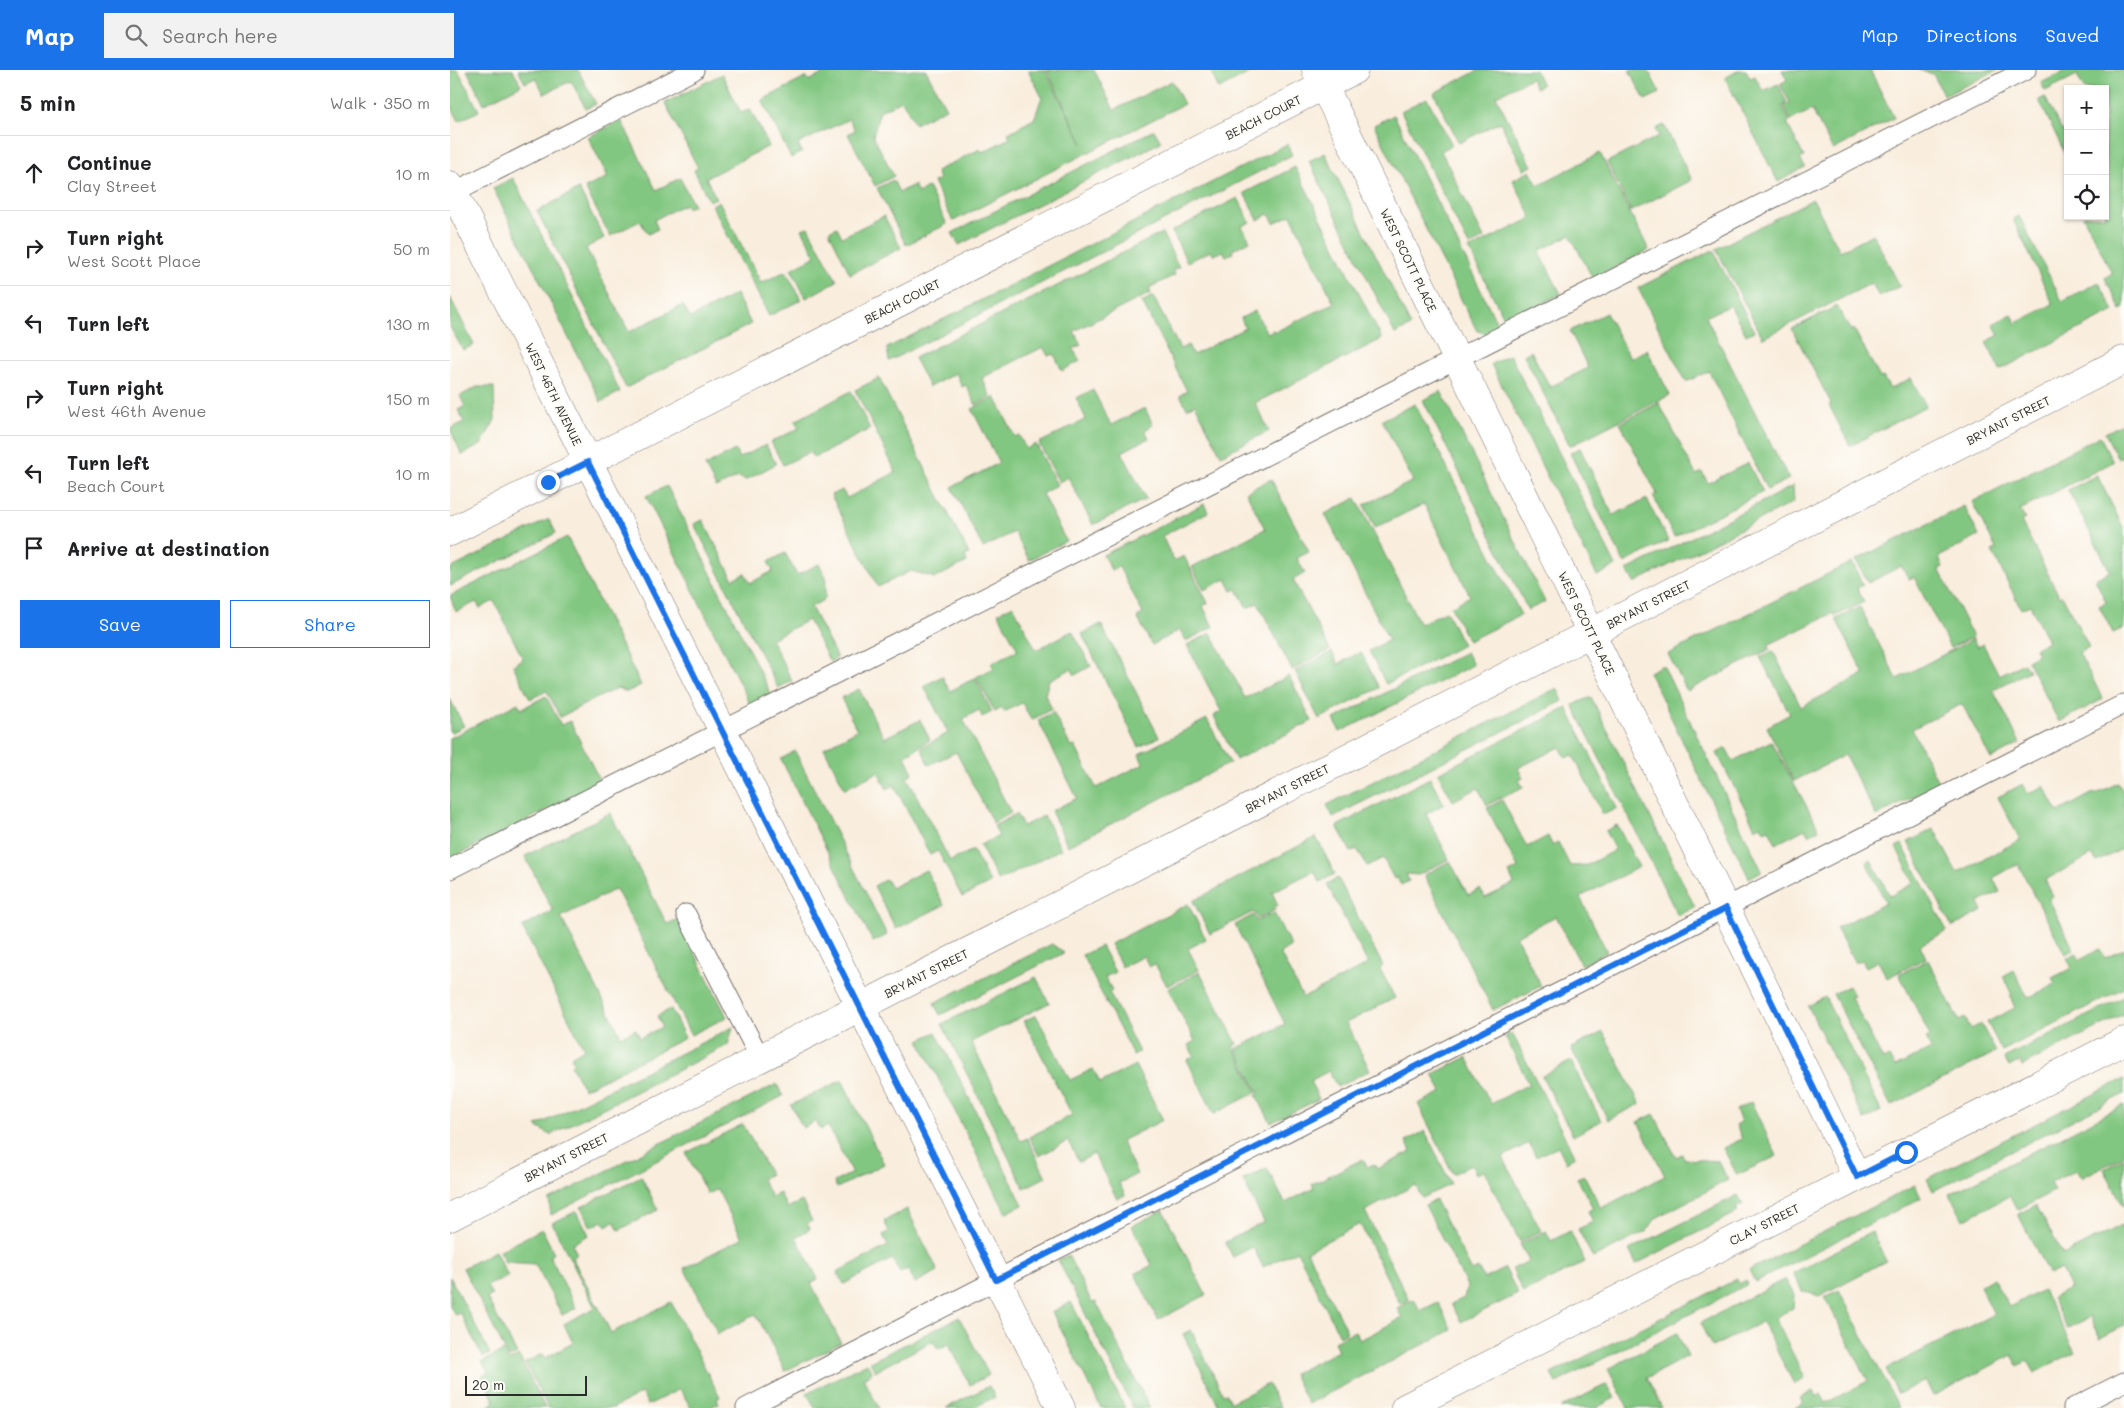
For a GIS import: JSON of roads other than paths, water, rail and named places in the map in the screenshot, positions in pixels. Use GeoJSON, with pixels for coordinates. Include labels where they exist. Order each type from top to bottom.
{"type":"FeatureCollection","features":[{"type":"Feature","properties":{"kind":"street","name":"BEACH COURT"},"geometry":{"type":"LineString","coordinates":[[450,532],[588,462],[1320,78],[1354,70]]}},
{"type":"Feature","properties":{"kind":"street","name":"WEST SCOTT PLACE"},"geometry":{"type":"LineString","coordinates":[[1320,78],[1857,1177]]}},
{"type":"Feature","properties":{"kind":"street","name":"WEST 46TH AVENUE"},"geometry":{"type":"LineString","coordinates":[[451,191],[1061,1408]]}},
{"type":"Feature","properties":{"kind":"street","name":"BRYANT STREET"},"geometry":{"type":"LineString","coordinates":[[450,1217],[2124,360]]}},
{"type":"Feature","properties":{"kind":"street","name":"CLAY STREET"},"geometry":{"type":"LineString","coordinates":[[1405,1408],[2124,1041]]}},
{"type":"Feature","properties":{"kind":"lane"},"geometry":{"type":"LineString","coordinates":[[451,191],[694,70]]}},
{"type":"Feature","properties":{"kind":"lane"},"geometry":{"type":"LineString","coordinates":[[450,869],[2026,70]]}},
{"type":"Feature","properties":{"kind":"lane"},"geometry":{"type":"LineString","coordinates":[[746,1408],[2124,704]]}},
{"type":"Feature","properties":{"kind":"lane"},"geometry":{"type":"LineString","coordinates":[[686,914],[760,1058]]}},
{"type":"Feature","properties":{"kind":"lane"},"geometry":{"type":"LineString","coordinates":[[2073,1408],[2124,1382]]}}]}
